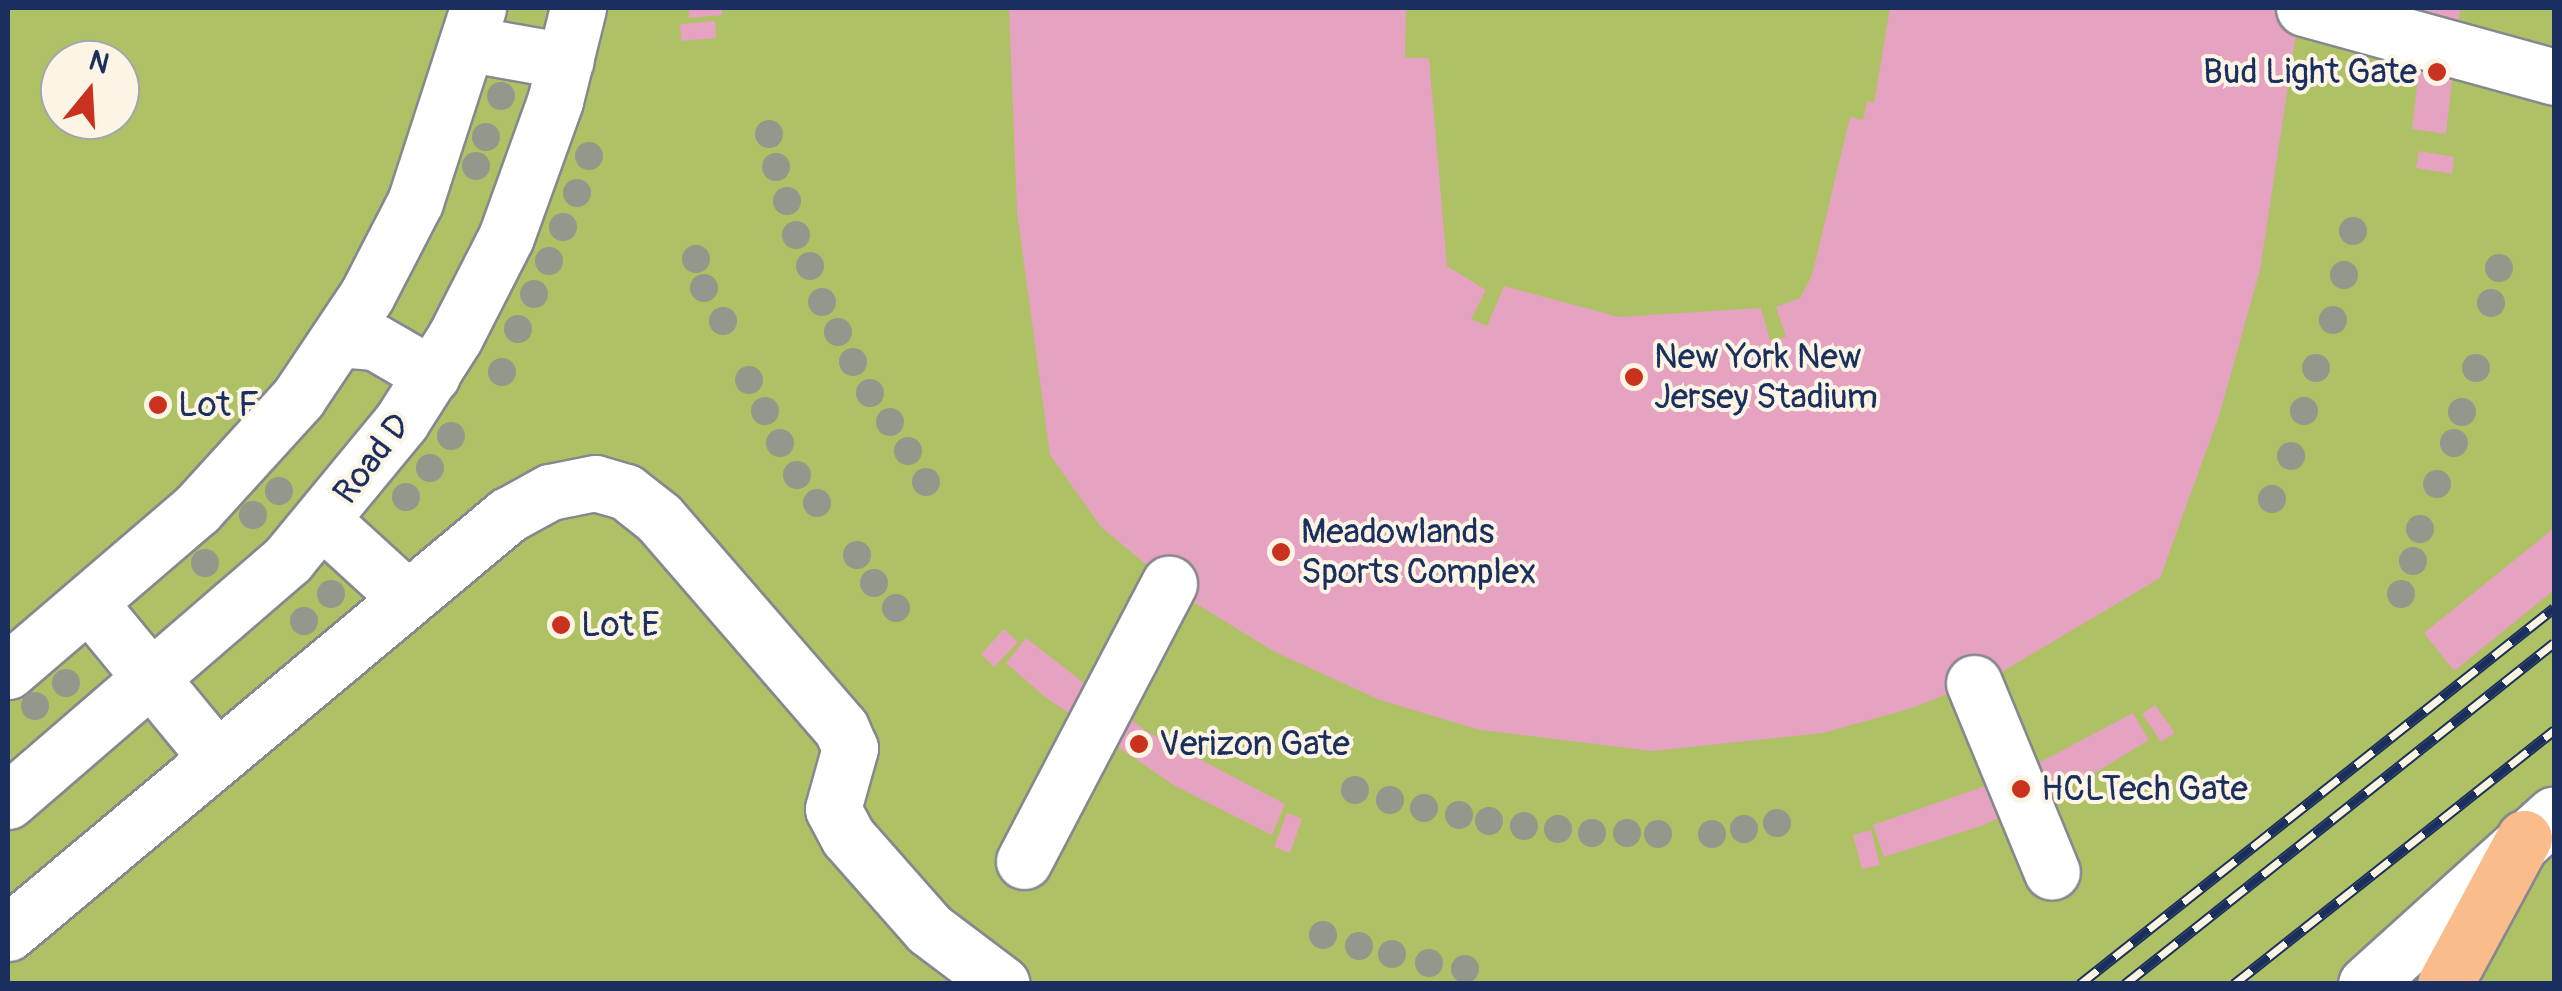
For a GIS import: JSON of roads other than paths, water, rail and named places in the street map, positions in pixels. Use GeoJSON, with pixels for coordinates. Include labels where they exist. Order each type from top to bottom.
{"type":"FeatureCollection","features":[{"type":"Feature","properties":{"kind":"highway"},"geometry":{"type":"LineString","coordinates":[[2445,984],[2539,826]]}},
{"type":"Feature","properties":{"kind":"street","name":"Road D"},"geometry":{"type":"LineString","coordinates":[[8,801],[152,679],[324,522],[432,375],[506,237],[566,60],[578,8]]}},
{"type":"Feature","properties":{"kind":"street"},"geometry":{"type":"LineString","coordinates":[[2304,8],[2554,77]]}},
{"type":"Feature","properties":{"kind":"street"},"geometry":{"type":"LineString","coordinates":[[8,671],[230,476],[338,340],[415,202],[474,26],[566,60]]}},
{"type":"Feature","properties":{"kind":"street"},"geometry":{"type":"LineString","coordinates":[[338,340],[375,342],[432,375]]}},
{"type":"Feature","properties":{"kind":"street"},"geometry":{"type":"LineString","coordinates":[[8,933],[405,596],[508,514],[550,492],[595,483],[626,492],[659,518],[840,728],[850,748],[833,809],[848,837],[929,929],[1002,984]]}},
{"type":"Feature","properties":{"kind":"street"},"geometry":{"type":"LineString","coordinates":[[324,522],[405,596]]}},
{"type":"Feature","properties":{"kind":"street"},"geometry":{"type":"LineString","coordinates":[[1024,861],[1169,584]]}},
{"type":"Feature","properties":{"kind":"street"},"geometry":{"type":"LineString","coordinates":[[88,603],[216,757]]}},
{"type":"Feature","properties":{"kind":"street"},"geometry":{"type":"LineString","coordinates":[[1974,684],[2052,872]]}},
{"type":"Feature","properties":{"kind":"street"},"geometry":{"type":"LineString","coordinates":[[2366,984],[2539,826]]}},
{"type":"Feature","properties":{"kind":"railway"},"geometry":{"type":"LineString","coordinates":[[2080,984],[2554,608]]}},
{"type":"Feature","properties":{"kind":"railway"},"geometry":{"type":"LineString","coordinates":[[2125,984],[2554,643]]}},
{"type":"Feature","properties":{"kind":"railway"},"geometry":{"type":"LineString","coordinates":[[2234,984],[2554,730]]}},
{"type":"Feature","properties":{"kind":"place","name":"Bud Light Gate"},"geometry":{"type":"Point","coordinates":[2437,72]}},
{"type":"Feature","properties":{"kind":"place","name":"New York New Jersey Stadium"},"geometry":{"type":"Point","coordinates":[1634,377]}},
{"type":"Feature","properties":{"kind":"place","name":"Lot F"},"geometry":{"type":"Point","coordinates":[158,405]}},
{"type":"Feature","properties":{"kind":"place","name":"Meadowlands Sports Complex"},"geometry":{"type":"Point","coordinates":[1281,552]}},
{"type":"Feature","properties":{"kind":"place","name":"Lot E"},"geometry":{"type":"Point","coordinates":[561,625]}},
{"type":"Feature","properties":{"kind":"place","name":"Verizon Gate"},"geometry":{"type":"Point","coordinates":[1139,744]}},
{"type":"Feature","properties":{"kind":"place","name":"HCLTech Gate"},"geometry":{"type":"Point","coordinates":[2021,789]}}]}
